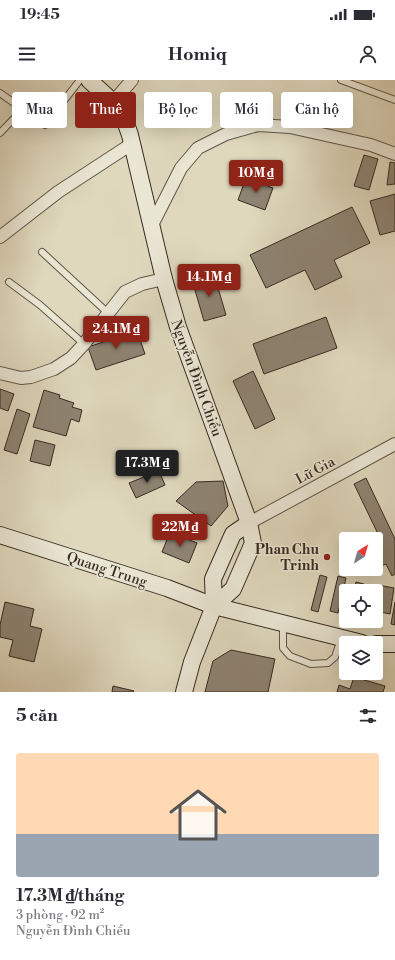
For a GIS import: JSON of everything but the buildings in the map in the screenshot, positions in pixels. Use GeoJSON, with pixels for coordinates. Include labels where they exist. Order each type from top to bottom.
{"type":"FeatureCollection","features":[{"type":"Feature","properties":{"kind":"main road","name":"Nguyễn Đình Chiểu"},"geometry":{"type":"LineString","coordinates":[[89,80],[103,92]]}},
{"type":"Feature","properties":{"kind":"main road","name":"Nguyễn Đình Chiểu"},"geometry":{"type":"LineString","coordinates":[[128,128],[133,143],[164,279],[178,327],[249,522],[253,543],[233,589],[214,606]]}},
{"type":"Feature","properties":{"kind":"main road"},"geometry":{"type":"LineString","coordinates":[[184,692],[192,662],[214,606],[213,579],[233,534],[249,522]]}},
{"type":"Feature","properties":{"kind":"main road","name":"Quang Trung"},"geometry":{"type":"LineString","coordinates":[[0,535],[167,588],[214,606]]}},
{"type":"Feature","properties":{"kind":"main road"},"geometry":{"type":"LineString","coordinates":[[214,606],[339,638]]}},
{"type":"Feature","properties":{"kind":"main road"},"geometry":{"type":"LineString","coordinates":[[383,644],[395,644]]}},
{"type":"Feature","properties":{"kind":"street"},"geometry":{"type":"LineString","coordinates":[[122,92],[132,80]]}},
{"type":"Feature","properties":{"kind":"street"},"geometry":{"type":"LineString","coordinates":[[152,225],[181,168],[198,148],[226,134],[258,125],[290,127],[371,145],[395,154]]}},
{"type":"Feature","properties":{"kind":"street"},"geometry":{"type":"LineString","coordinates":[[0,237],[58,192],[133,143]]}},
{"type":"Feature","properties":{"kind":"street"},"geometry":{"type":"LineString","coordinates":[[0,373],[21,378],[31,377],[54,369],[71,358],[84,344],[125,292],[142,284],[164,279]]}},
{"type":"Feature","properties":{"kind":"street","name":"Lữ Gia"},"geometry":{"type":"LineString","coordinates":[[249,522],[395,444]]}},
{"type":"Feature","properties":{"kind":"lane"},"geometry":{"type":"LineString","coordinates":[[67,97],[80,80]]}},
{"type":"Feature","properties":{"kind":"lane"},"geometry":{"type":"LineString","coordinates":[[342,80],[395,100]]}},
{"type":"Feature","properties":{"kind":"lane"},"geometry":{"type":"LineString","coordinates":[[0,93],[12,102]]}},
{"type":"Feature","properties":{"kind":"lane"},"geometry":{"type":"LineString","coordinates":[[0,133],[12,121]]}},
{"type":"Feature","properties":{"kind":"lane"},"geometry":{"type":"LineString","coordinates":[[42,252],[108,313]]}},
{"type":"Feature","properties":{"kind":"lane"},"geometry":{"type":"LineString","coordinates":[[10,282],[40,305],[84,344]]}},
{"type":"Feature","properties":{"kind":"lane"},"geometry":{"type":"LineString","coordinates":[[283,624],[283,648],[290,656],[311,664],[328,663],[335,657],[339,644]]}},
{"type":"Feature","properties":{"kind":"place","name":"Phan Chu Trinh"},"geometry":{"type":"Point","coordinates":[327,557]}}]}
